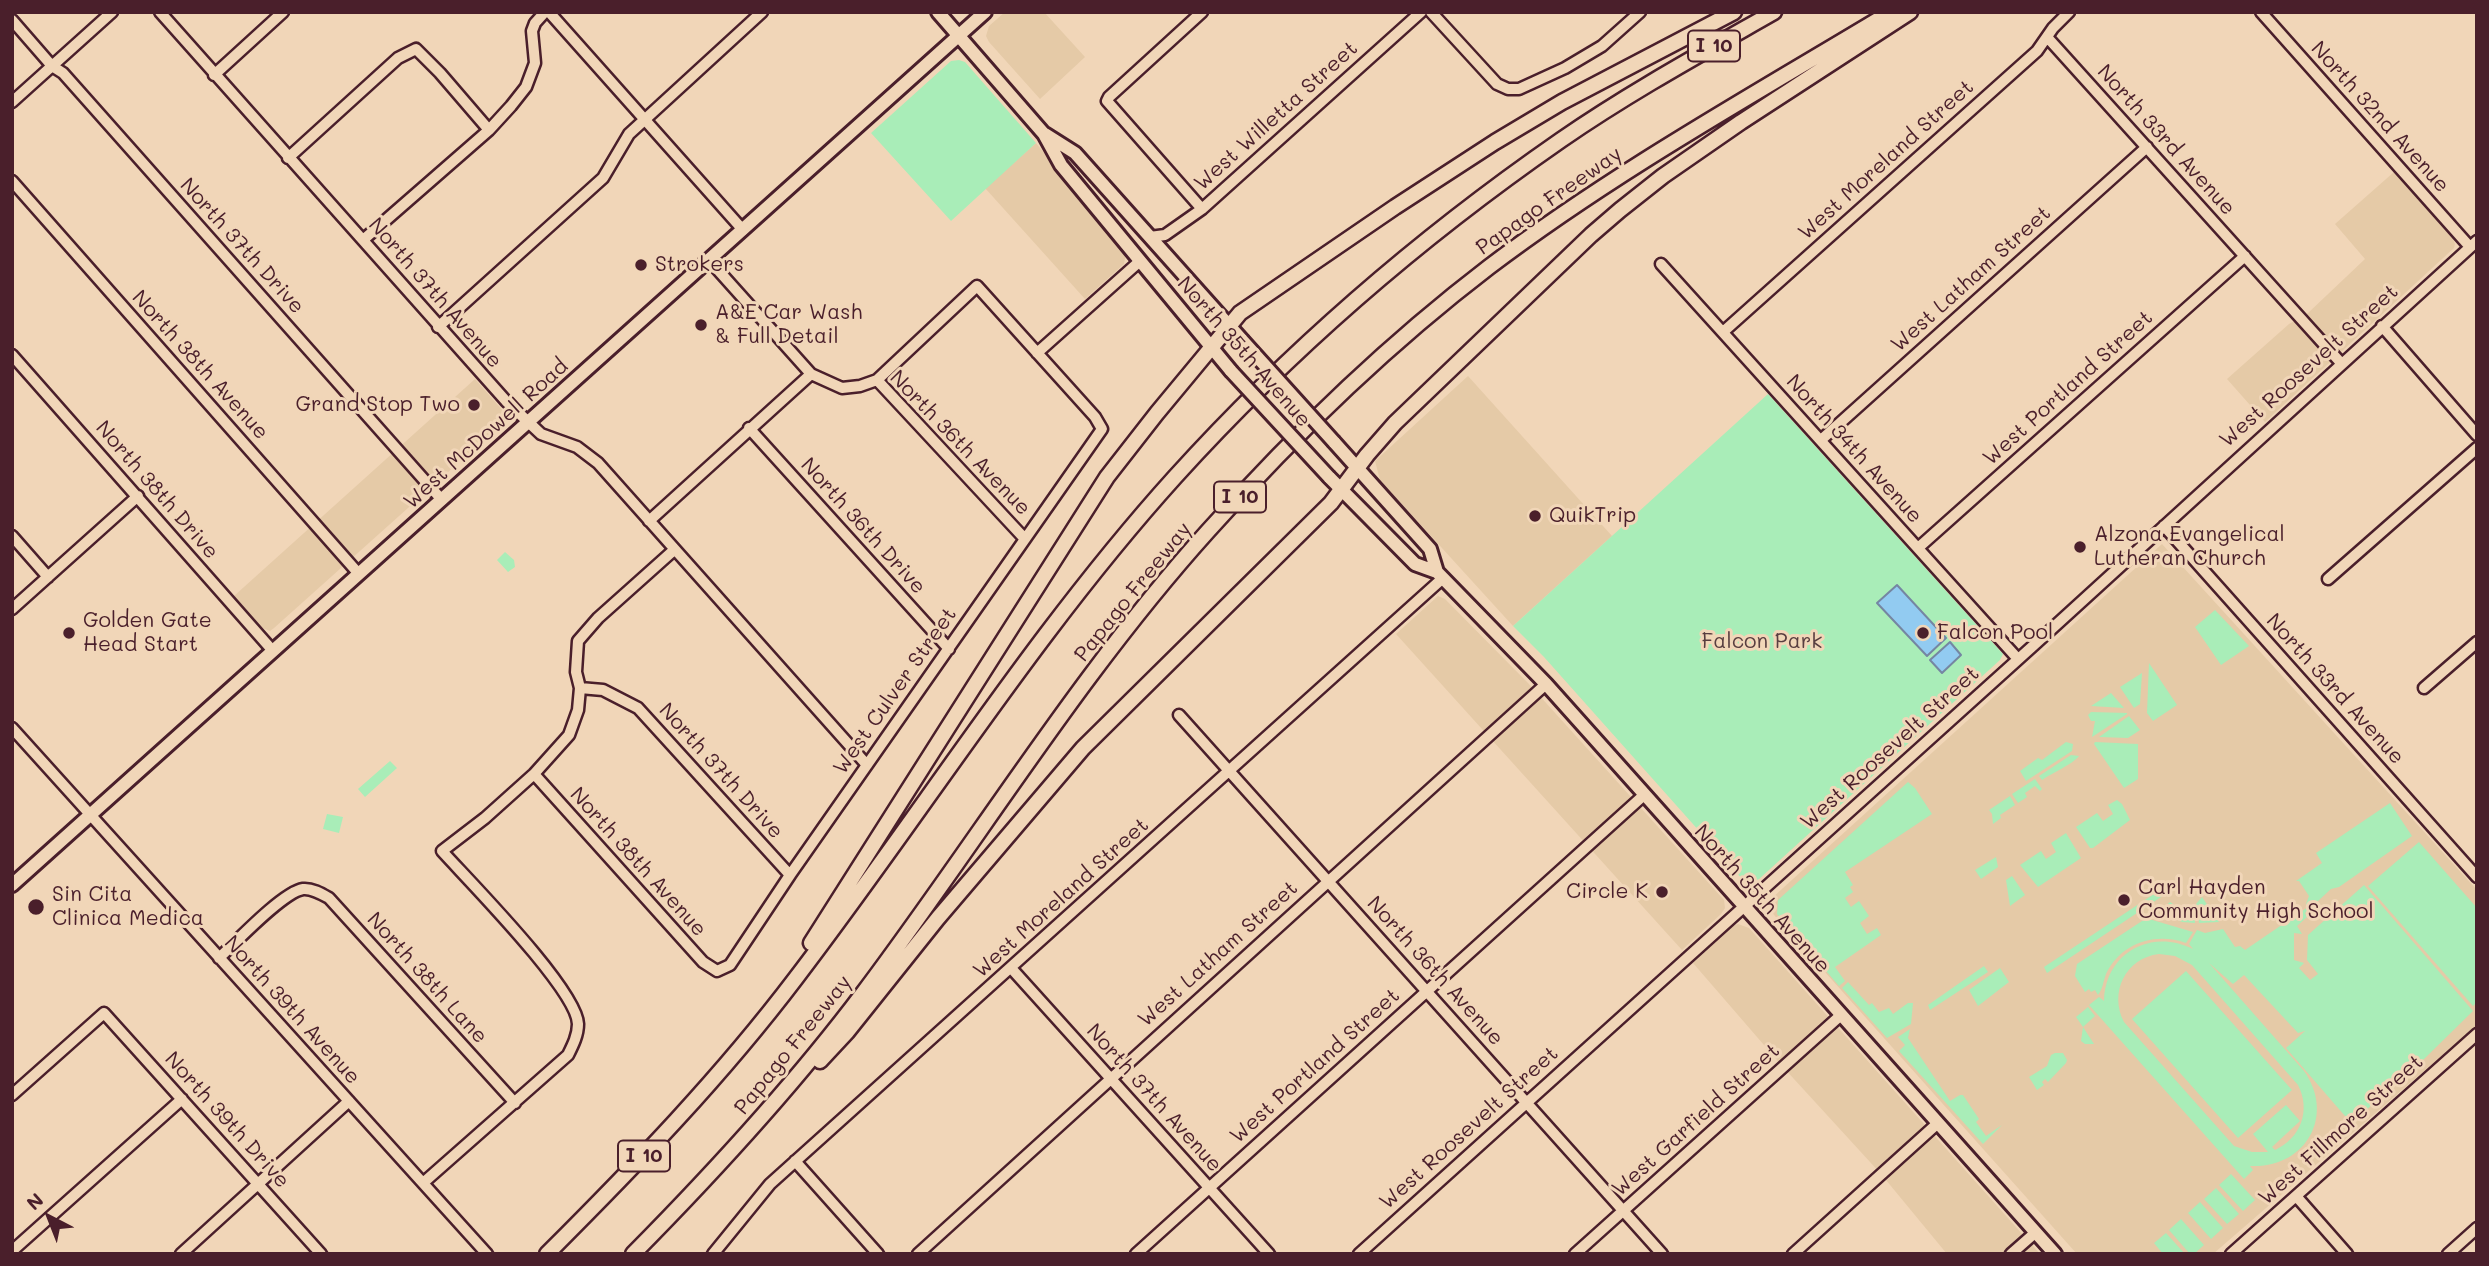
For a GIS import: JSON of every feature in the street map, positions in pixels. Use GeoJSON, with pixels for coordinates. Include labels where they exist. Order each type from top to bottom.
{"type":"FeatureCollection","features":[{"type":"Feature","properties":{"kind":"highway"},"geometry":{"type":"LineString","coordinates":[[736,1054],[860,869],[1042,576],[1107,477],[1215,353],[1230,326],[1241,313],[1383,214],[1495,142],[1562,102],[1734,12]]}},
{"type":"Feature","properties":{"kind":"highway","name":"Papago Freeway"},"geometry":{"type":"LineString","coordinates":[[547,1254],[621,1180],[736,1054],[852,904],[1037,647],[1115,547],[1236,412],[1351,304],[1489,192],[1563,138],[1674,69],[1774,12]]}},
{"type":"Feature","properties":{"kind":"highway","name":"Papago Freeway"},"geometry":{"type":"LineString","coordinates":[[633,1254],[741,1142],[869,986],[1135,618],[1206,533],[1332,402],[1448,300],[1576,206],[1722,113],[1891,12]]}},
{"type":"Feature","properties":{"kind":"highway"},"geometry":{"type":"LineString","coordinates":[[741,1142],[847,1032],[938,918],[1083,748],[1331,503],[1341,490],[1352,463],[1591,235],[1620,211],[1664,176],[1741,122],[1910,12]]}},
{"type":"Feature","properties":{"kind":"main road","name":"North 35th Avenue"},"geometry":{"type":"LineString","coordinates":[[938,12],[1044,134],[1060,165],[1215,353],[1341,490],[1415,564],[1440,575],[1546,684],[2055,1254]]}},
{"type":"Feature","properties":{"kind":"main road","name":"West McDowell Road"},"geometry":{"type":"LineString","coordinates":[[12,885],[985,12]]}},
{"type":"Feature","properties":{"kind":"main road","name":"North 35th Avenue"},"geometry":{"type":"LineString","coordinates":[[1044,134],[1075,153],[1430,549],[1440,575]]}},
{"type":"Feature","properties":{"kind":"street"},"geometry":{"type":"LineString","coordinates":[[12,102],[112,12]]}},
{"type":"Feature","properties":{"kind":"street","name":"North 37th Avenue"},"geometry":{"type":"LineString","coordinates":[[160,12],[438,327],[527,423],[541,434],[567,442],[588,454],[606,471],[867,765]]}},
{"type":"Feature","properties":{"kind":"street"},"geometry":{"type":"LineString","coordinates":[[214,75],[283,12]]}},
{"type":"Feature","properties":{"kind":"street"},"geometry":{"type":"LineString","coordinates":[[363,240],[489,130],[526,87],[535,63],[535,23],[547,12],[743,230]]}},
{"type":"Feature","properties":{"kind":"street"},"geometry":{"type":"LineString","coordinates":[[438,327],[603,178],[618,156],[623,141],[644,119],[762,12]]}},
{"type":"Feature","properties":{"kind":"street"},"geometry":{"type":"LineString","coordinates":[[1202,12],[1107,101],[1202,209]]}},
{"type":"Feature","properties":{"kind":"street","name":"West Willetta Street"},"geometry":{"type":"LineString","coordinates":[[1150,237],[1165,235],[1202,209],[1421,12]]}},
{"type":"Feature","properties":{"kind":"street"},"geometry":{"type":"LineString","coordinates":[[1431,12],[1497,84],[1508,89],[1520,89],[1577,61],[1602,46],[1640,12]]}},
{"type":"Feature","properties":{"kind":"street","name":"West Moreland Street"},"geometry":{"type":"LineString","coordinates":[[1723,332],[2037,51],[2069,12]]}},
{"type":"Feature","properties":{"kind":"street","name":"North 32nd Avenue"},"geometry":{"type":"LineString","coordinates":[[2261,12],[2473,244]]}},
{"type":"Feature","properties":{"kind":"street","name":"North 37th Drive"},"geometry":{"type":"LineString","coordinates":[[12,20],[52,66],[63,73],[442,500]]}},
{"type":"Feature","properties":{"kind":"street","name":"North 33rd Avenue"},"geometry":{"type":"LineString","coordinates":[[2047,37],[2341,363]]}},
{"type":"Feature","properties":{"kind":"street"},"geometry":{"type":"LineString","coordinates":[[288,158],[398,58],[416,49],[489,130]]}},
{"type":"Feature","properties":{"kind":"street","name":"West Latham Street"},"geometry":{"type":"LineString","coordinates":[[1821,440],[2147,147]]}},
{"type":"Feature","properties":{"kind":"street","name":"North 38th Avenue"},"geometry":{"type":"LineString","coordinates":[[12,181],[359,574]]}},
{"type":"Feature","properties":{"kind":"street","name":"West Roosevelt Street"},"geometry":{"type":"LineString","coordinates":[[1359,1254],[2473,244]]}},
{"type":"Feature","properties":{"kind":"street","name":"West Portland Street"},"geometry":{"type":"LineString","coordinates":[[1918,548],[2245,256]]}},
{"type":"Feature","properties":{"kind":"street","name":"North 36th Avenue"},"geometry":{"type":"LineString","coordinates":[[709,260],[811,374],[842,387],[860,386],[877,380],[1025,539]]}},
{"type":"Feature","properties":{"kind":"street"},"geometry":{"type":"LineString","coordinates":[[877,380],[977,286],[1037,354],[1140,261]]}},
{"type":"Feature","properties":{"kind":"street","name":"North 34th Avenue"},"geometry":{"type":"LineString","coordinates":[[1661,264],[2018,659]]}},
{"type":"Feature","properties":{"kind":"street"},"geometry":{"type":"LineString","coordinates":[[2382,326],[2477,435]]}},
{"type":"Feature","properties":{"kind":"street","name":"West Culver Street"},"geometry":{"type":"LineString","coordinates":[[717,971],[730,965],[1102,429],[1095,417],[1037,354]]}},
{"type":"Feature","properties":{"kind":"street","name":"North 38th Drive"},"geometry":{"type":"LineString","coordinates":[[12,355],[273,651]]}},
{"type":"Feature","properties":{"kind":"street"},"geometry":{"type":"LineString","coordinates":[[649,521],[811,374]]}},
{"type":"Feature","properties":{"kind":"street","name":"North 36th Drive"},"geometry":{"type":"LineString","coordinates":[[749,428],[948,649]]}},
{"type":"Feature","properties":{"kind":"street"},"geometry":{"type":"LineString","coordinates":[[2328,579],[2477,448]]}},
{"type":"Feature","properties":{"kind":"street"},"geometry":{"type":"LineString","coordinates":[[12,609],[138,496]]}},
{"type":"Feature","properties":{"kind":"street","name":"North 33rd Avenue"},"geometry":{"type":"LineString","coordinates":[[2164,526],[2477,877]]}},
{"type":"Feature","properties":{"kind":"street"},"geometry":{"type":"LineString","coordinates":[[12,536],[48,577]]}},
{"type":"Feature","properties":{"kind":"street"},"geometry":{"type":"LineString","coordinates":[[423,1183],[568,1055],[576,1039],[578,1022],[559,983],[442,851],[485,818],[534,774],[569,735],[578,710],[578,641],[598,618],[674,550]]}},
{"type":"Feature","properties":{"kind":"street","name":"West Moreland Street"},"geometry":{"type":"LineString","coordinates":[[713,1254],[756,1199],[795,1161],[1230,771],[1440,575]]}},
{"type":"Feature","properties":{"kind":"street"},"geometry":{"type":"LineString","coordinates":[[2424,688],[2477,642]]}},
{"type":"Feature","properties":{"kind":"street","name":"West Latham Street"},"geometry":{"type":"LineString","coordinates":[[918,1254],[1546,684]]}},
{"type":"Feature","properties":{"kind":"street","name":"North 37th Drive"},"geometry":{"type":"LineString","coordinates":[[580,688],[603,690],[638,708],[790,875]]}},
{"type":"Feature","properties":{"kind":"street","name":"North 36th Avenue"},"geometry":{"type":"LineString","coordinates":[[1179,715],[1662,1254]]}},
{"type":"Feature","properties":{"kind":"street","name":"North 39th Avenue"},"geometry":{"type":"LineString","coordinates":[[12,729],[486,1254]]}},
{"type":"Feature","properties":{"kind":"street","name":"North 38th Avenue"},"geometry":{"type":"LineString","coordinates":[[534,774],[703,962],[717,971]]}},
{"type":"Feature","properties":{"kind":"street","name":"West Portland Street"},"geometry":{"type":"LineString","coordinates":[[1136,1254],[1644,795]]}},
{"type":"Feature","properties":{"kind":"street","name":"North 38th Lane"},"geometry":{"type":"LineString","coordinates":[[219,958],[279,902],[304,889],[318,892],[329,898],[515,1103]]}},
{"type":"Feature","properties":{"kind":"street","name":"North 37th Avenue"},"geometry":{"type":"LineString","coordinates":[[1011,968],[1269,1254]]}},
{"type":"Feature","properties":{"kind":"street","name":"North 39th Drive"},"geometry":{"type":"LineString","coordinates":[[12,1095],[104,1013],[321,1254]]}},
{"type":"Feature","properties":{"kind":"street","name":"West Garfield Street"},"geometry":{"type":"LineString","coordinates":[[1575,1254],[1842,1014]]}},
{"type":"Feature","properties":{"kind":"street","name":"West Fillmore Street"},"geometry":{"type":"LineString","coordinates":[[2231,1254],[2477,1034]]}},
{"type":"Feature","properties":{"kind":"street"},"geometry":{"type":"LineString","coordinates":[[12,1251],[182,1098]]}},
{"type":"Feature","properties":{"kind":"street"},"geometry":{"type":"LineString","coordinates":[[181,1254],[349,1101]]}},
{"type":"Feature","properties":{"kind":"street"},"geometry":{"type":"LineString","coordinates":[[1793,1254],[1938,1123]]}},
{"type":"Feature","properties":{"kind":"street"},"geometry":{"type":"LineString","coordinates":[[795,1161],[878,1254]]}},
{"type":"Feature","properties":{"kind":"street"},"geometry":{"type":"LineString","coordinates":[[2296,1196],[2347,1254]]}},
{"type":"Feature","properties":{"kind":"street"},"geometry":{"type":"LineString","coordinates":[[2448,1254],[2477,1228]]}},
{"type":"Feature","properties":{"kind":"street"},"geometry":{"type":"LineString","coordinates":[[2011,1254],[2036,1232]]}},
{"type":"Feature","properties":{"kind":"shaded area"},"geometry":{"type":"Polygon","coordinates":[[[1005,12],[1044,12],[1085,57],[1040,99],[986,36],[989,26],[1005,12]]]}},
{"type":"Feature","properties":{"kind":"shaded area"},"geometry":{"type":"Polygon","coordinates":[[[1036,143],[1126,253],[1124,264],[1085,299],[985,188],[1036,143]]]}},
{"type":"Feature","properties":{"kind":"shaded area"},"geometry":{"type":"Polygon","coordinates":[[[2394,172],[2453,239],[2454,248],[2265,422],[2227,379],[2289,324],[2308,313],[2365,259],[2335,224],[2394,172]]]}},
{"type":"Feature","properties":{"kind":"shaded area"},"geometry":{"type":"Polygon","coordinates":[[[1468,376],[1612,536],[1513,626],[1380,480],[1375,461],[1468,376]]]}},
{"type":"Feature","properties":{"kind":"shaded area"},"geometry":{"type":"Polygon","coordinates":[[[475,379],[505,413],[504,422],[274,628],[270,631],[260,627],[234,596],[475,379]]]}},
{"type":"Feature","properties":{"kind":"shaded area","name":"Carl Hayden Community High School"},"geometry":{"type":"Polygon","coordinates":[[[2162,544],[2477,890],[2477,1025],[2213,1254],[2077,1254],[1774,915],[1769,906],[1772,898],[2162,544]]]}},
{"type":"Feature","properties":{"kind":"shaded area"},"geometry":{"type":"Polygon","coordinates":[[[1438,596],[1445,599],[1528,683],[1724,900],[1725,908],[1721,914],[1682,950],[1396,634],[1438,596]]]}},
{"type":"Feature","properties":{"kind":"shaded area"},"geometry":{"type":"Polygon","coordinates":[[[1738,924],[1749,928],[2040,1254],[1947,1254],[1881,1174],[1693,963],[1738,924]]]}},
{"type":"Feature","properties":{"kind":"green space"},"geometry":{"type":"Polygon","coordinates":[[[951,61],[965,62],[1036,143],[951,221],[871,133],[951,61]]]}},
{"type":"Feature","properties":{"kind":"green space","name":"Falcon Park"},"geometry":{"type":"Polygon","coordinates":[[[1768,394],[2003,654],[2000,660],[1752,883],[1742,879],[1544,657],[1513,626],[1768,394]]]}},
{"type":"Feature","properties":{"kind":"green space"},"geometry":{"type":"Polygon","coordinates":[[[505,552],[514,560],[515,567],[508,572],[497,560],[505,552]]]}},
{"type":"Feature","properties":{"kind":"green space"},"geometry":{"type":"Polygon","coordinates":[[[2215,610],[2249,646],[2221,665],[2195,627],[2215,610]]]}},
{"type":"Feature","properties":{"kind":"green space"},"geometry":{"type":"Polygon","coordinates":[[[2149,663],[2177,705],[2153,721],[2147,713],[2149,663]]]}},
{"type":"Feature","properties":{"kind":"green space"},"geometry":{"type":"Polygon","coordinates":[[[2142,673],[2140,704],[2134,708],[2120,687],[2142,673]]]}},
{"type":"Feature","properties":{"kind":"green space"},"geometry":{"type":"Polygon","coordinates":[[[2111,693],[2124,708],[2091,706],[2111,693]]]}},
{"type":"Feature","properties":{"kind":"green space"},"geometry":{"type":"Polygon","coordinates":[[[2091,712],[2127,714],[2092,737],[2095,721],[2091,721],[2088,715],[2091,712]]]}},
{"type":"Feature","properties":{"kind":"green space"},"geometry":{"type":"Polygon","coordinates":[[[2129,716],[2140,730],[2128,738],[2099,737],[2129,716]]]}},
{"type":"Feature","properties":{"kind":"green space"},"geometry":{"type":"Polygon","coordinates":[[[2066,742],[2073,744],[2072,751],[2026,781],[2020,771],[2038,758],[2042,760],[2066,742]]]}},
{"type":"Feature","properties":{"kind":"green space"},"geometry":{"type":"Polygon","coordinates":[[[2095,742],[2138,744],[2138,779],[2124,788],[2095,742]]]}},
{"type":"Feature","properties":{"kind":"green space"},"geometry":{"type":"Polygon","coordinates":[[[2071,755],[2079,756],[2042,780],[2039,776],[2071,755]]]}},
{"type":"Feature","properties":{"kind":"green space"},"geometry":{"type":"Polygon","coordinates":[[[390,761],[397,768],[365,797],[358,789],[390,761]]]}},
{"type":"Feature","properties":{"kind":"green space"},"geometry":{"type":"Polygon","coordinates":[[[2035,779],[2042,789],[2040,791],[2035,786],[2025,793],[2027,797],[2018,803],[2012,794],[2035,779]]]}},
{"type":"Feature","properties":{"kind":"green space"},"geometry":{"type":"Polygon","coordinates":[[[1908,782],[1932,814],[1845,872],[1853,885],[1850,887],[1853,892],[1845,898],[1851,907],[1859,901],[1869,916],[1860,923],[1867,934],[1877,928],[1881,935],[1835,967],[1845,981],[1839,986],[1777,914],[1778,900],[1908,782]]]}},
{"type":"Feature","properties":{"kind":"green space"},"geometry":{"type":"Polygon","coordinates":[[[2010,796],[2015,805],[2000,815],[2001,818],[1993,824],[1989,810],[2010,796]]]}},
{"type":"Feature","properties":{"kind":"green space"},"geometry":{"type":"Polygon","coordinates":[[[2117,800],[2130,820],[2090,848],[2076,827],[2097,813],[2103,821],[2113,814],[2108,805],[2117,800]]]}},
{"type":"Feature","properties":{"kind":"green space"},"geometry":{"type":"Polygon","coordinates":[[[2390,803],[2412,836],[2339,887],[2331,889],[2305,913],[2307,917],[2297,926],[2302,934],[2294,933],[2294,960],[2304,963],[2299,968],[2310,980],[2318,974],[2307,960],[2308,935],[2364,885],[2473,1011],[2423,1060],[2357,1118],[2345,1116],[2286,1048],[2305,1031],[2298,1033],[2244,975],[2233,984],[2209,963],[2304,1071],[2313,1088],[2317,1105],[2310,1136],[2300,1149],[2286,1159],[2269,1165],[2250,1166],[2253,1170],[2244,1179],[2089,1005],[2099,997],[2104,1001],[2106,984],[2112,970],[2122,958],[2133,949],[2147,944],[2177,943],[2193,949],[2189,944],[2197,930],[2205,933],[2223,929],[2235,947],[2240,946],[2245,950],[2308,907],[2306,904],[2309,896],[2299,881],[2296,881],[2322,863],[2316,853],[2390,803]],[[2159,954],[2147,957],[2129,970],[2123,979],[2118,1000],[2124,1022],[2234,1146],[2252,1152],[2268,1152],[2253,1134],[2286,1105],[2300,1121],[2272,1147],[2275,1150],[2291,1138],[2301,1122],[2304,1104],[2298,1085],[2192,965],[2175,956],[2159,954]]]}},
{"type":"Feature","properties":{"kind":"green space"},"geometry":{"type":"Polygon","coordinates":[[[327,814],[343,817],[339,833],[323,829],[327,814]]]}},
{"type":"Feature","properties":{"kind":"green space"},"geometry":{"type":"Polygon","coordinates":[[[2066,833],[2081,858],[2038,887],[2020,865],[2041,851],[2046,859],[2056,852],[2051,843],[2066,833]]]}},
{"type":"Feature","properties":{"kind":"green space"},"geometry":{"type":"Polygon","coordinates":[[[2419,842],[2477,908],[2477,1002],[2473,1006],[2368,886],[2419,842]]]}},
{"type":"Feature","properties":{"kind":"green space"},"geometry":{"type":"Polygon","coordinates":[[[1996,857],[1998,867],[1981,879],[1975,870],[1996,857]]]}},
{"type":"Feature","properties":{"kind":"green space"},"geometry":{"type":"Polygon","coordinates":[[[2012,876],[2025,895],[2010,906],[2006,880],[2012,876]]]}},
{"type":"Feature","properties":{"kind":"green space"},"geometry":{"type":"Polygon","coordinates":[[[2169,884],[2170,891],[2047,973],[2044,967],[2169,884]]]}},
{"type":"Feature","properties":{"kind":"green space"},"geometry":{"type":"Polygon","coordinates":[[[2202,897],[2219,922],[2199,923],[2196,904],[2202,897]]]}},
{"type":"Feature","properties":{"kind":"green space"},"geometry":{"type":"Polygon","coordinates":[[[2170,902],[2176,906],[2193,906],[2195,923],[2182,922],[2164,914],[2163,908],[2170,902]]]}},
{"type":"Feature","properties":{"kind":"green space"},"geometry":{"type":"Polygon","coordinates":[[[2149,919],[2193,932],[2186,943],[2151,940],[2130,948],[2112,963],[2098,995],[2095,990],[2091,992],[2089,989],[2085,992],[2075,976],[2077,964],[2149,919]]]}},
{"type":"Feature","properties":{"kind":"green space"},"geometry":{"type":"Polygon","coordinates":[[[1984,966],[1988,972],[1930,1010],[1928,1005],[1984,966]]]}},
{"type":"Feature","properties":{"kind":"green space"},"geometry":{"type":"Polygon","coordinates":[[[2000,968],[2009,982],[1978,1006],[1969,990],[2000,968]]]}},
{"type":"Feature","properties":{"kind":"green space"},"geometry":{"type":"Polygon","coordinates":[[[2186,971],[2292,1090],[2238,1138],[2132,1019],[2186,971]]]}},
{"type":"Feature","properties":{"kind":"green space"},"geometry":{"type":"Polygon","coordinates":[[[1848,982],[1879,1012],[1889,1008],[1893,1014],[1908,1003],[1913,1003],[1911,1024],[1887,1038],[1842,988],[1848,982]]]}},
{"type":"Feature","properties":{"kind":"green space"},"geometry":{"type":"Polygon","coordinates":[[[2088,1007],[2095,1016],[2083,1027],[2076,1017],[2088,1007]]]}},
{"type":"Feature","properties":{"kind":"green space"},"geometry":{"type":"Polygon","coordinates":[[[2083,1027],[2094,1044],[2081,1041],[2083,1027]]]}},
{"type":"Feature","properties":{"kind":"green space"},"geometry":{"type":"Polygon","coordinates":[[[1910,1029],[1908,1038],[1950,1101],[1963,1095],[1979,1119],[1976,1122],[1986,1136],[2002,1125],[1983,1144],[1899,1051],[1905,1045],[1898,1037],[1910,1029]]]}},
{"type":"Feature","properties":{"kind":"green space"},"geometry":{"type":"Polygon","coordinates":[[[2063,1053],[2066,1063],[2048,1082],[2045,1079],[2042,1082],[2044,1085],[2037,1090],[2029,1077],[2047,1066],[2051,1055],[2063,1053]]]}},
{"type":"Feature","properties":{"kind":"green space"},"geometry":{"type":"Polygon","coordinates":[[[2231,1174],[2255,1200],[2243,1211],[2219,1185],[2231,1174]]]}},
{"type":"Feature","properties":{"kind":"green space"},"geometry":{"type":"Polygon","coordinates":[[[2216,1188],[2239,1214],[2227,1224],[2204,1199],[2216,1188]]]}},
{"type":"Feature","properties":{"kind":"green space"},"geometry":{"type":"Polygon","coordinates":[[[2200,1202],[2223,1228],[2211,1239],[2188,1213],[2200,1202]]]}},
{"type":"Feature","properties":{"kind":"green space"},"geometry":{"type":"Polygon","coordinates":[[[2181,1219],[2204,1245],[2194,1254],[2190,1254],[2169,1230],[2181,1219]]]}},
{"type":"Feature","properties":{"kind":"green space"},"geometry":{"type":"Polygon","coordinates":[[[2166,1233],[2185,1254],[2163,1254],[2154,1243],[2166,1233]]]}},
{"type":"Feature","properties":{"kind":"water"},"geometry":{"type":"Polygon","coordinates":[[[1897,585],[1946,638],[1927,656],[1877,603],[1897,585]]]}},
{"type":"Feature","properties":{"kind":"water"},"geometry":{"type":"Polygon","coordinates":[[[1950,642],[1961,655],[1942,673],[1930,660],[1950,642]]]}},
{"type":"Feature","properties":{"kind":"place","name":"Strokers"},"geometry":{"type":"Point","coordinates":[641,265]}},
{"type":"Feature","properties":{"kind":"place","name":"A&E Car Wash & Full Detail"},"geometry":{"type":"Point","coordinates":[701,325]}},
{"type":"Feature","properties":{"kind":"place","name":"Grand Stop Two"},"geometry":{"type":"Point","coordinates":[474,405]}},
{"type":"Feature","properties":{"kind":"place","name":"QuikTrip"},"geometry":{"type":"Point","coordinates":[1535,516]}},
{"type":"Feature","properties":{"kind":"place","name":"Alzona Evangelical Lutheran Church"},"geometry":{"type":"Point","coordinates":[2080,547]}},
{"type":"Feature","properties":{"kind":"place","name":"Golden Gate Head Start"},"geometry":{"type":"Point","coordinates":[69,633]}},
{"type":"Feature","properties":{"kind":"place","name":"Falcon Pool"},"geometry":{"type":"Point","coordinates":[1923,633]}},
{"type":"Feature","properties":{"kind":"place","name":"Circle K"},"geometry":{"type":"Point","coordinates":[1662,892]}},
{"type":"Feature","properties":{"kind":"place","name":"Carl Hayden Community High School"},"geometry":{"type":"Point","coordinates":[2124,900]}},
{"type":"Feature","properties":{"kind":"place","name":"Sin Cita Clinica Medica"},"geometry":{"type":"Point","coordinates":[36,907]}}]}
